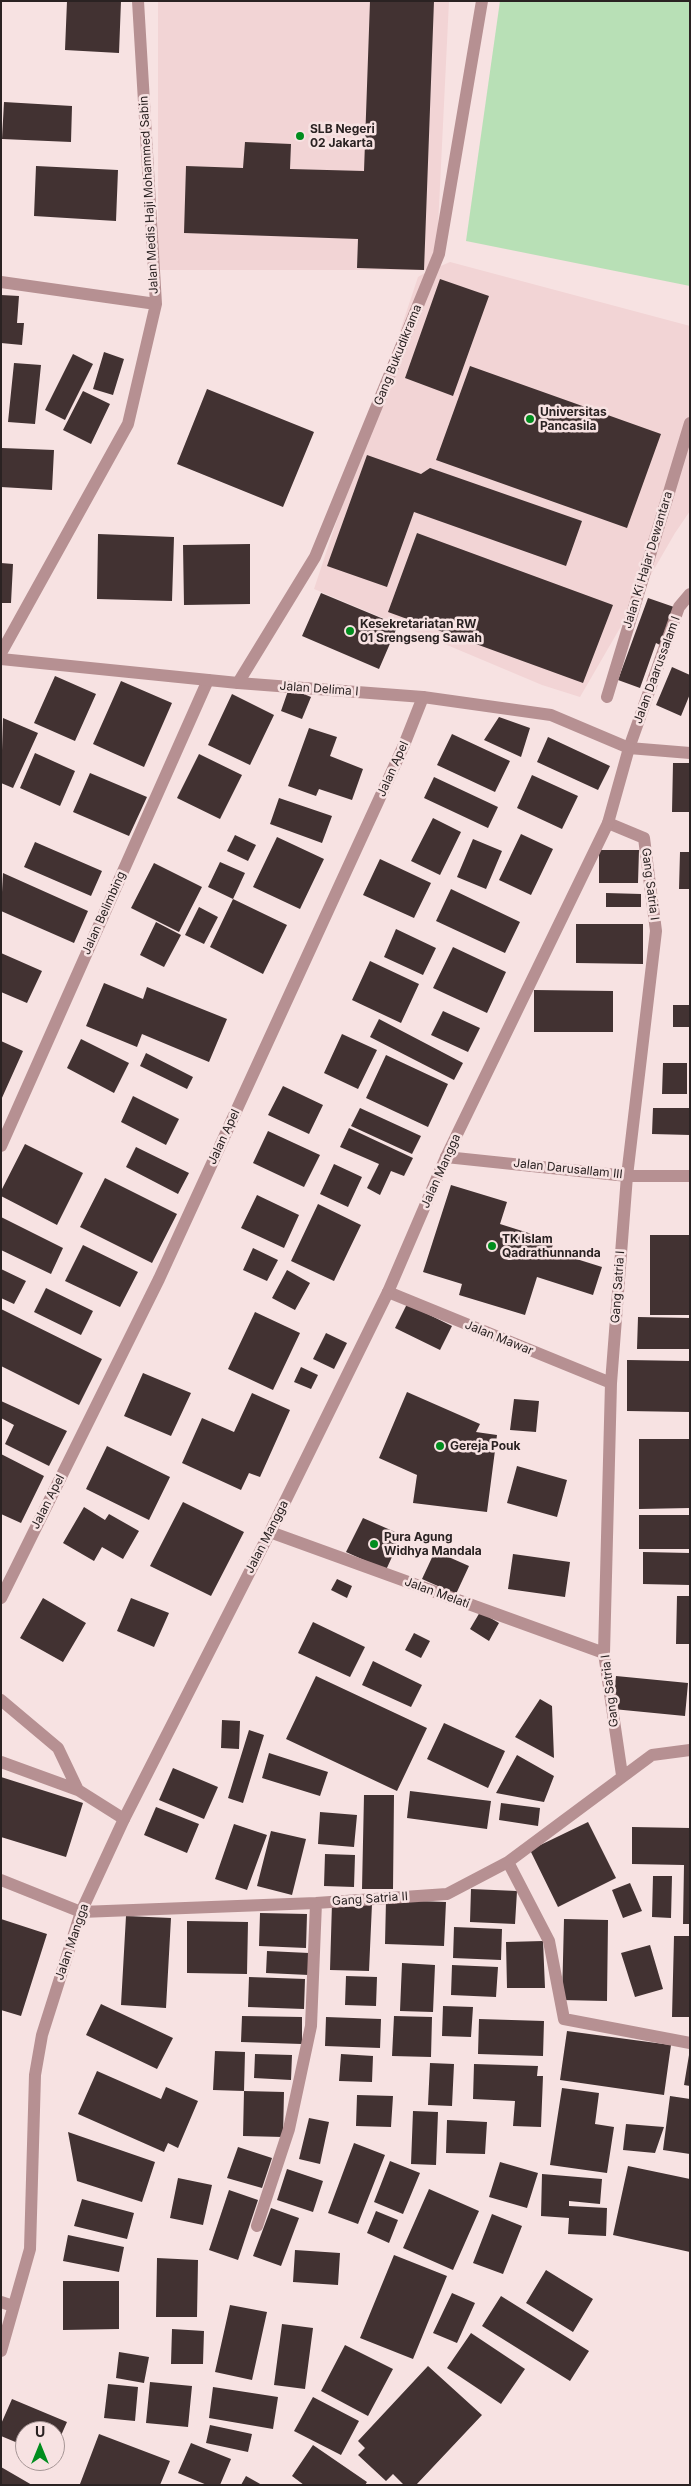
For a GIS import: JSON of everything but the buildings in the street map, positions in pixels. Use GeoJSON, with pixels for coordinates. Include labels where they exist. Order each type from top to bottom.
{"type":"FeatureCollection","features":[{"type":"Feature","properties":{"kind":"street","name":"Jalan Medis Haji Mohammed Sabin"},"geometry":{"type":"LineString","coordinates":[[1,653],[128,424],[156,304],[138,1]]}},
{"type":"Feature","properties":{"kind":"street","name":"Gang Bukudikrama"},"geometry":{"type":"LineString","coordinates":[[238,683],[315,557],[439,254],[482,1]]}},
{"type":"Feature","properties":{"kind":"street"},"geometry":{"type":"LineString","coordinates":[[1,282],[156,304]]}},
{"type":"Feature","properties":{"kind":"street","name":"Jalan Ki Hajar Dewantara"},"geometry":{"type":"LineString","coordinates":[[607,697],[690,423]]}},
{"type":"Feature","properties":{"kind":"street","name":"Jalan Daarussalam I"},"geometry":{"type":"LineString","coordinates":[[629,748],[679,606],[690,594]]}},
{"type":"Feature","properties":{"kind":"street","name":"Jalan Delima I"},"geometry":{"type":"LineString","coordinates":[[1,659],[238,683],[423,697],[551,714],[629,748],[690,753]]}},
{"type":"Feature","properties":{"kind":"street","name":"Jalan Belimbing"},"geometry":{"type":"LineString","coordinates":[[1,1146],[208,680]]}},
{"type":"Feature","properties":{"kind":"street","name":"Jalan Apel"},"geometry":{"type":"LineString","coordinates":[[1,1598],[7,1569],[159,1279],[404,745],[423,697]]}},
{"type":"Feature","properties":{"kind":"street","name":"Jalan Mangga"},"geometry":{"type":"LineString","coordinates":[[1,2351],[7,2304],[30,2249],[35,2075],[42,2035],[80,1912],[124,1819],[270,1532],[388,1292],[446,1157],[608,823],[629,748]]}},
{"type":"Feature","properties":{"kind":"street","name":"Gang Satria I"},"geometry":{"type":"LineString","coordinates":[[608,823],[644,838],[656,930],[626,1176],[611,1383],[604,1654],[622,1776]]}},
{"type":"Feature","properties":{"kind":"street","name":"Jalan Darusallam III"},"geometry":{"type":"LineString","coordinates":[[446,1157],[626,1176],[690,1176]]}},
{"type":"Feature","properties":{"kind":"street","name":"Jalan Mawar"},"geometry":{"type":"LineString","coordinates":[[388,1292],[611,1383]]}},
{"type":"Feature","properties":{"kind":"street","name":"Jalan Melati"},"geometry":{"type":"LineString","coordinates":[[270,1532],[604,1654]]}},
{"type":"Feature","properties":{"kind":"street"},"geometry":{"type":"LineString","coordinates":[[1,1700],[58,1748],[78,1790]]}},
{"type":"Feature","properties":{"kind":"street","name":"Gang Satria II"},"geometry":{"type":"LineString","coordinates":[[80,1912],[316,1902],[447,1894],[508,1862],[652,1755],[690,1750]]}},
{"type":"Feature","properties":{"kind":"street"},"geometry":{"type":"LineString","coordinates":[[1,1762],[78,1790],[124,1819]]}},
{"type":"Feature","properties":{"kind":"street"},"geometry":{"type":"LineString","coordinates":[[508,1862],[549,1941],[564,2019],[690,2043]]}},
{"type":"Feature","properties":{"kind":"street"},"geometry":{"type":"LineString","coordinates":[[1,1880],[80,1912]]}},
{"type":"Feature","properties":{"kind":"street"},"geometry":{"type":"LineString","coordinates":[[257,2226],[289,2129],[311,2026],[316,1902]]}},
{"type":"Feature","properties":{"kind":"shaded area"},"geometry":{"type":"Polygon","coordinates":[[[158,1],[449,1],[436,268],[450,262],[690,326],[690,511],[675,533],[580,697],[542,685],[314,589],[418,277],[430,270],[158,270],[158,1]]]}},
{"type":"Feature","properties":{"kind":"green space"},"geometry":{"type":"Polygon","coordinates":[[[500,1],[690,1],[690,286],[466,241],[500,1]]]}},
{"type":"Feature","properties":{"kind":"place","name":"SLB Negeri 02 Jakarta"},"geometry":{"type":"Point","coordinates":[300,136]}},
{"type":"Feature","properties":{"kind":"place","name":"Universitas Pancasila"},"geometry":{"type":"Point","coordinates":[530,419]}},
{"type":"Feature","properties":{"kind":"place","name":"Kesekretariatan RW 01 Srengseng Sawah"},"geometry":{"type":"Point","coordinates":[350,631]}},
{"type":"Feature","properties":{"kind":"place","name":"TK Islam Qadrathunnanda"},"geometry":{"type":"Point","coordinates":[492,1246]}},
{"type":"Feature","properties":{"kind":"place","name":"Gereja Pouk"},"geometry":{"type":"Point","coordinates":[440,1446]}},
{"type":"Feature","properties":{"kind":"place","name":"Pura Agung Widhya Mandala"},"geometry":{"type":"Point","coordinates":[374,1544]}}]}
